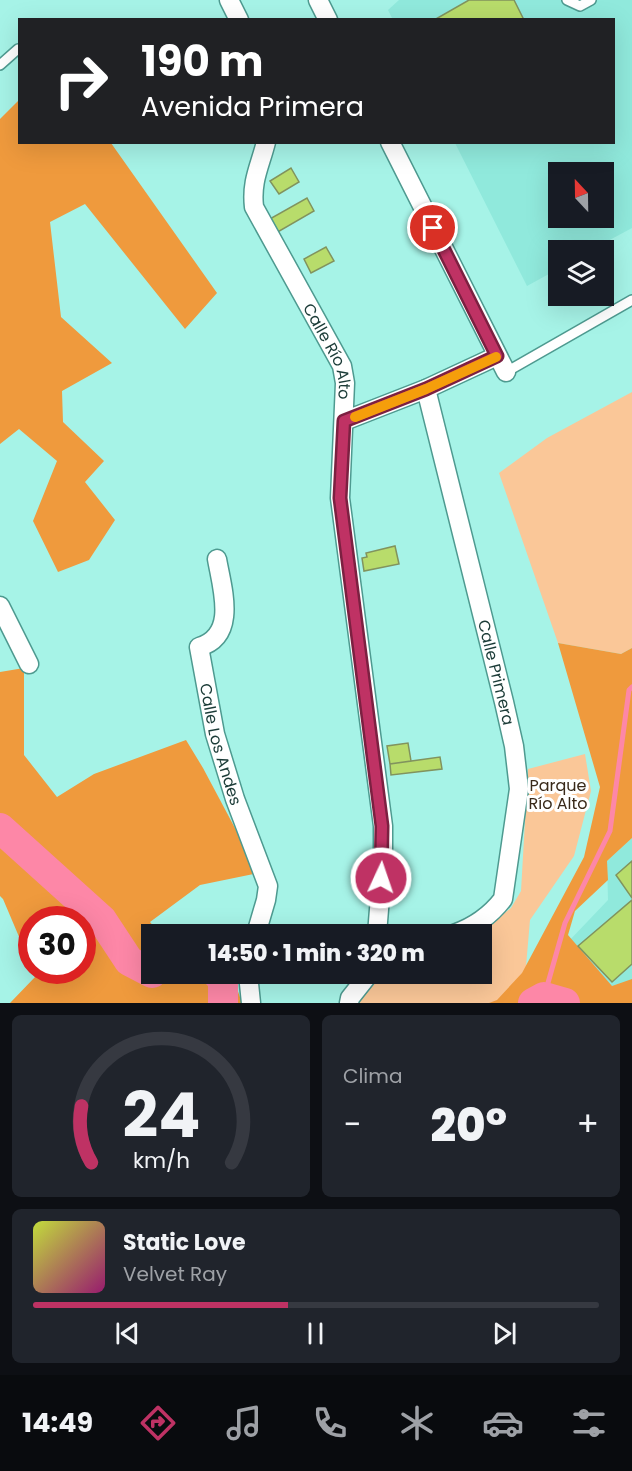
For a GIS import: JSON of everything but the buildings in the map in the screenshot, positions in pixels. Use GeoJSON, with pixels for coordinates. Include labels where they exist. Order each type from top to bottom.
{"type":"FeatureCollection","features":[{"type":"Feature","properties":{"kind":"street"},"geometry":{"type":"LineString","coordinates":[[229,0],[237,18]]}},
{"type":"Feature","properties":{"kind":"street"},"geometry":{"type":"LineString","coordinates":[[318,0],[327,18]]}},
{"type":"Feature","properties":{"kind":"street","name":"Calle Río Alto"},"geometry":{"type":"LineString","coordinates":[[265,144],[254,177],[254,207],[342,366],[346,389],[340,498],[382,826],[383,860],[378,924]]}},
{"type":"Feature","properties":{"kind":"street"},"geometry":{"type":"LineString","coordinates":[[344,421],[426,389],[501,364],[391,144]]}},
{"type":"Feature","properties":{"kind":"street","name":"Calle Primera"},"geometry":{"type":"LineString","coordinates":[[426,389],[507,713],[519,789],[503,899],[493,912],[476,924]]}},
{"type":"Feature","properties":{"kind":"street","name":"Calle Los Andes"},"geometry":{"type":"LineString","coordinates":[[217,559],[225,608],[224,622],[218,636],[208,644],[193,647],[234,799],[268,886],[259,924]]}},
{"type":"Feature","properties":{"kind":"street"},"geometry":{"type":"LineString","coordinates":[[0,606],[29,664]]}},
{"type":"Feature","properties":{"kind":"street"},"geometry":{"type":"LineString","coordinates":[[249,984],[251,1003]]}},
{"type":"Feature","properties":{"kind":"street"},"geometry":{"type":"LineString","coordinates":[[349,1003],[350,998],[361,984]]}},
{"type":"Feature","properties":{"kind":"lane"},"geometry":{"type":"LineString","coordinates":[[567,0],[580,6],[591,0]]}},
{"type":"Feature","properties":{"kind":"lane"},"geometry":{"type":"LineString","coordinates":[[0,64],[18,49]]}},
{"type":"Feature","properties":{"kind":"lane"},"geometry":{"type":"LineString","coordinates":[[501,364],[632,300]]}},
{"type":"Feature","properties":{"kind":"shaded area"},"geometry":{"type":"Polygon","coordinates":[[[399,0],[632,0],[632,228],[610,240],[548,240],[548,274],[527,286],[456,144],[615,144],[615,18],[392,18],[388,10],[399,0]]]}},
{"type":"Feature","properties":{"kind":"shaded area"},"geometry":{"type":"Polygon","coordinates":[[[18,101],[18,144],[112,144],[217,293],[185,329],[85,204],[50,222],[61,317],[112,363],[62,391],[63,422],[104,461],[85,482],[115,520],[89,560],[58,572],[33,521],[57,461],[19,429],[0,444],[0,119],[18,101]]]}},
{"type":"Feature","properties":{"kind":"shaded area"},"geometry":{"type":"Polygon","coordinates":[[[558,643],[621,654],[632,648],[632,838],[607,861],[608,880],[575,911],[568,935],[612,986],[632,979],[632,1003],[489,1003],[497,1000],[522,973],[584,857],[600,787],[558,643]]]}},
{"type":"Feature","properties":{"kind":"shaded area"},"geometry":{"type":"Polygon","coordinates":[[[24,668],[24,755],[57,797],[94,774],[186,740],[259,873],[200,885],[150,922],[152,924],[141,924],[141,984],[235,984],[242,1003],[10,1003],[28,984],[96,984],[96,906],[18,906],[18,934],[0,896],[0,672],[24,668]]]}},
{"type":"Feature","properties":{"kind":"shaded area"},"geometry":{"type":"Polygon","coordinates":[[[632,838],[632,999],[591,980],[567,943],[608,900],[607,861],[632,838]]]}},
{"type":"Feature","properties":{"kind":"green space"},"geometry":{"type":"Polygon","coordinates":[[[632,392],[632,648],[621,654],[558,643],[499,473],[547,438],[632,392]]]}},
{"type":"Feature","properties":{"kind":"green space","name":"Parque Río Alto"},"geometry":{"type":"Polygon","coordinates":[[[585,754],[591,791],[574,856],[530,920],[525,978],[505,1003],[357,1003],[373,984],[492,984],[492,924],[490,924],[511,908],[521,891],[528,769],[585,754]]]}},
{"type":"Feature","properties":{"kind":"waterway"},"geometry":{"type":"LineString","coordinates":[[544,997],[565,923],[610,831],[629,690],[632,687]]}},
{"type":"Feature","properties":{"kind":"waterway"},"geometry":{"type":"LineString","coordinates":[[0,828],[102,920],[129,961],[141,967]]}},
{"type":"Feature","properties":{"kind":"waterway"},"geometry":{"type":"LineString","coordinates":[[223,984],[223,1003]]}},
{"type":"Feature","properties":{"kind":"waterway"},"geometry":{"type":"LineString","coordinates":[[533,1003],[544,997],[565,1003]]}},
{"type":"Feature","properties":{"kind":"slow traffic"},"geometry":{"type":"LineString","coordinates":[[355,417],[426,389],[496,357]]}},
{"type":"Feature","properties":{"kind":"route"},"geometry":{"type":"LineString","coordinates":[[381,878],[382,826],[354,593],[340,498],[344,421],[426,389],[497,356],[433,228]]}}]}
